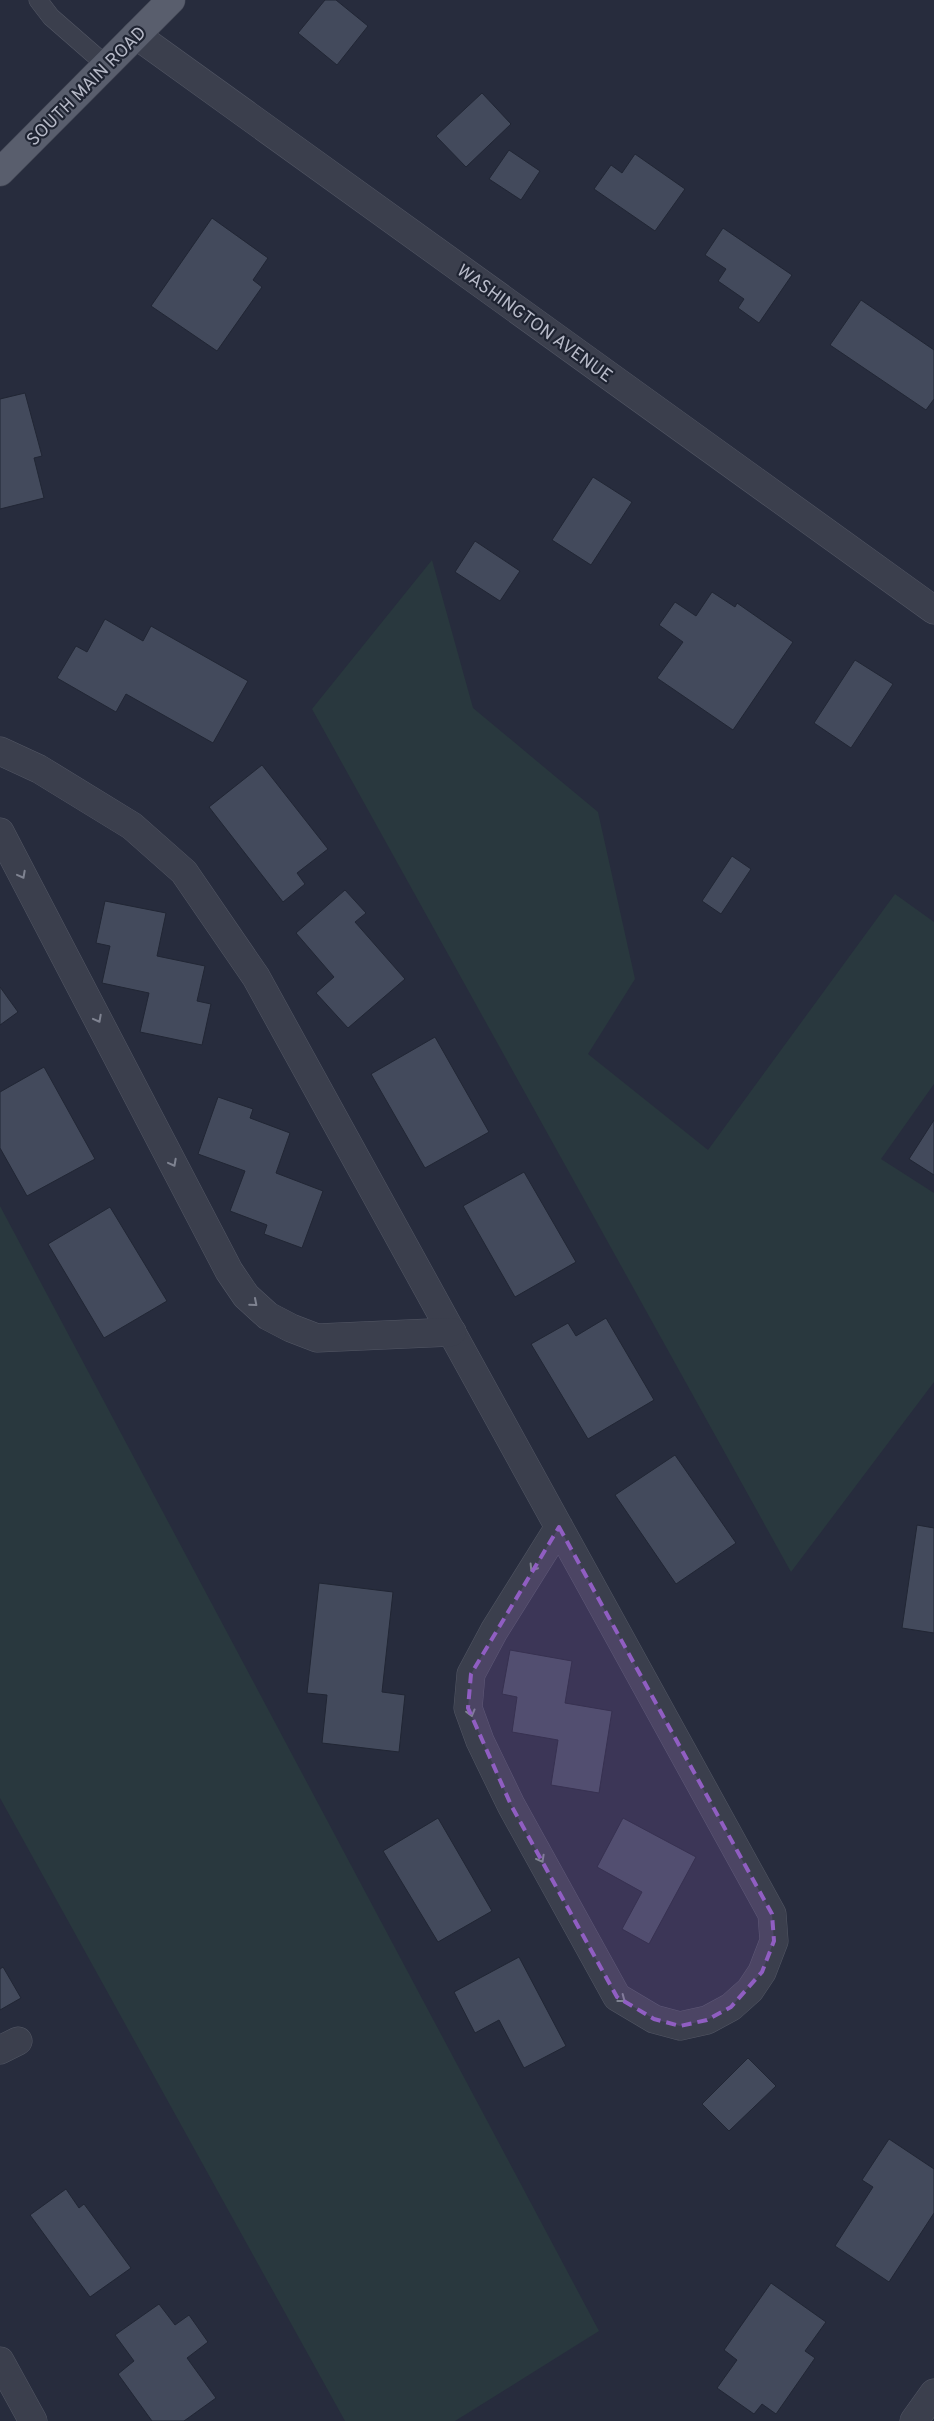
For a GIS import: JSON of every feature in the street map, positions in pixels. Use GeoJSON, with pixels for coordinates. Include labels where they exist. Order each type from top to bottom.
{"type":"FeatureCollection","features":[{"type":"Feature","properties":{"kind":"main road","name":"SOUTH MAIN ROAD"},"geometry":{"type":"LineString","coordinates":[[0,172],[171,0]]}},
{"type":"Feature","properties":{"kind":"street","name":"WASHINGTON AVENUE"},"geometry":{"type":"LineString","coordinates":[[136,35],[931,600]]}},
{"type":"Feature","properties":{"kind":"street"},"geometry":{"type":"LineString","coordinates":[[0,751],[39,769],[132,826],[184,872],[256,977],[452,1332],[772,1914],[774,1941],[762,1972],[750,1990],[731,2007],[707,2020],[680,2026],[663,2022],[654,2019],[617,1997],[511,1805],[480,1741],[468,1708],[471,1674],[494,1631],[559,1527]]}},
{"type":"Feature","properties":{"kind":"street"},"geometry":{"type":"LineString","coordinates":[[0,832],[225,1262],[246,1296],[268,1316],[291,1328],[317,1338],[452,1332]]}},
{"type":"Feature","properties":{"kind":"street"},"geometry":{"type":"LineString","coordinates":[[0,2361],[32,2421]]}},
{"type":"Feature","properties":{"kind":"street"},"geometry":{"type":"LineString","coordinates":[[914,2421],[934,2393]]}},
{"type":"Feature","properties":{"kind":"lane"},"geometry":{"type":"LineString","coordinates":[[38,0],[52,17],[106,66]]}},
{"type":"Feature","properties":{"kind":"highlighted area"},"geometry":{"type":"Polygon","coordinates":[[[559,1527],[772,1914],[774,1941],[762,1972],[731,2007],[707,2020],[680,2026],[654,2019],[617,1997],[511,1805],[468,1708],[471,1674],[559,1527]]]}},
{"type":"Feature","properties":{"kind":"shaded area"},"geometry":{"type":"Polygon","coordinates":[[[432,560],[473,708],[598,812],[635,979],[588,1054],[708,1150],[895,894],[934,922],[934,1084],[881,1159],[934,1193],[934,1382],[791,1572],[312,709],[432,560]]]}},
{"type":"Feature","properties":{"kind":"shaded area"},"geometry":{"type":"Polygon","coordinates":[[[0,1206],[599,2331],[455,2421],[345,2421],[0,1798],[0,1206]]]}},
{"type":"Feature","properties":{"kind":"building"},"geometry":{"type":"Polygon","coordinates":[[[325,0],[336,0],[368,26],[337,65],[298,33],[325,0]]]}},
{"type":"Feature","properties":{"kind":"building"},"geometry":{"type":"Polygon","coordinates":[[[482,93],[511,124],[466,167],[436,136],[482,93]]]}},
{"type":"Feature","properties":{"kind":"building"},"geometry":{"type":"Polygon","coordinates":[[[509,150],[540,171],[521,200],[489,179],[509,150]]]}},
{"type":"Feature","properties":{"kind":"building"},"geometry":{"type":"Polygon","coordinates":[[[635,154],[685,189],[655,231],[594,189],[611,165],[622,173],[635,154]]]}},
{"type":"Feature","properties":{"kind":"building"},"geometry":{"type":"Polygon","coordinates":[[[212,218],[268,258],[253,280],[262,287],[217,351],[151,306],[212,218]]]}},
{"type":"Feature","properties":{"kind":"building"},"geometry":{"type":"Polygon","coordinates":[[[723,228],[792,275],[759,323],[738,308],[744,299],[718,281],[726,269],[705,255],[723,228]]]}},
{"type":"Feature","properties":{"kind":"building"},"geometry":{"type":"Polygon","coordinates":[[[861,300],[934,350],[934,399],[926,410],[830,345],[861,300]]]}},
{"type":"Feature","properties":{"kind":"building"},"geometry":{"type":"Polygon","coordinates":[[[25,393],[42,456],[34,458],[44,498],[0,509],[0,399],[25,393]]]}},
{"type":"Feature","properties":{"kind":"building"},"geometry":{"type":"Polygon","coordinates":[[[593,477],[632,502],[591,565],[552,540],[593,477]]]}},
{"type":"Feature","properties":{"kind":"building"},"geometry":{"type":"Polygon","coordinates":[[[475,541],[520,571],[500,601],[455,572],[475,541]]]}},
{"type":"Feature","properties":{"kind":"building"},"geometry":{"type":"Polygon","coordinates":[[[712,592],[735,607],[737,603],[793,642],[733,730],[657,678],[683,642],[659,625],[675,602],[696,616],[712,592]]]}},
{"type":"Feature","properties":{"kind":"building"},"geometry":{"type":"Polygon","coordinates":[[[105,619],[143,641],[151,626],[248,681],[213,743],[126,694],[116,712],[57,678],[76,646],[87,652],[105,619]]]}},
{"type":"Feature","properties":{"kind":"building"},"geometry":{"type":"Polygon","coordinates":[[[855,660],[893,684],[851,748],[814,723],[855,660]]]}},
{"type":"Feature","properties":{"kind":"building"},"geometry":{"type":"Polygon","coordinates":[[[262,765],[328,849],[297,873],[305,884],[283,902],[209,807],[262,765]]]}},
{"type":"Feature","properties":{"kind":"building"},"geometry":{"type":"Polygon","coordinates":[[[732,856],[751,869],[721,914],[702,901],[732,856]]]}},
{"type":"Feature","properties":{"kind":"building"},"geometry":{"type":"Polygon","coordinates":[[[345,890],[366,913],[355,922],[405,979],[348,1028],[316,993],[334,977],[296,933],[345,890]]]}},
{"type":"Feature","properties":{"kind":"building"},"geometry":{"type":"Polygon","coordinates":[[[105,901],[166,913],[157,956],[205,966],[197,1001],[211,1004],[202,1045],[140,1032],[149,993],[102,983],[110,946],[96,943],[105,901]]]}},
{"type":"Feature","properties":{"kind":"building"},"geometry":{"type":"Polygon","coordinates":[[[0,987],[18,1012],[0,1025],[0,987]]]}},
{"type":"Feature","properties":{"kind":"building"},"geometry":{"type":"Polygon","coordinates":[[[435,1037],[489,1132],[425,1168],[371,1074],[435,1037]]]}},
{"type":"Feature","properties":{"kind":"building"},"geometry":{"type":"Polygon","coordinates":[[[44,1067],[95,1159],[27,1196],[0,1148],[0,1092],[44,1067]]]}},
{"type":"Feature","properties":{"kind":"building"},"geometry":{"type":"Polygon","coordinates":[[[218,1097],[253,1109],[250,1118],[290,1133],[276,1173],[323,1191],[302,1248],[264,1234],[267,1225],[230,1211],[245,1171],[198,1154],[218,1097]]]}},
{"type":"Feature","properties":{"kind":"building"},"geometry":{"type":"Polygon","coordinates":[[[934,1120],[934,1175],[909,1159],[934,1120]]]}},
{"type":"Feature","properties":{"kind":"building"},"geometry":{"type":"Polygon","coordinates":[[[524,1172],[576,1262],[515,1297],[463,1206],[524,1172]]]}},
{"type":"Feature","properties":{"kind":"building"},"geometry":{"type":"Polygon","coordinates":[[[110,1207],[167,1301],[104,1338],[48,1244],[110,1207]]]}},
{"type":"Feature","properties":{"kind":"building"},"geometry":{"type":"Polygon","coordinates":[[[606,1318],[654,1400],[588,1439],[531,1344],[568,1323],[576,1336],[606,1318]]]}},
{"type":"Feature","properties":{"kind":"building"},"geometry":{"type":"Polygon","coordinates":[[[675,1455],[736,1543],[676,1584],[615,1495],[675,1455]]]}},
{"type":"Feature","properties":{"kind":"building"},"geometry":{"type":"Polygon","coordinates":[[[917,1525],[934,1528],[934,1633],[902,1628],[917,1525]]]}},
{"type":"Feature","properties":{"kind":"building"},"geometry":{"type":"Polygon","coordinates":[[[319,1583],[393,1592],[382,1692],[405,1695],[399,1752],[322,1743],[327,1695],[307,1693],[319,1583]]]}},
{"type":"Feature","properties":{"kind":"building"},"geometry":{"type":"Polygon","coordinates":[[[510,1650],[572,1661],[565,1703],[612,1711],[599,1793],[551,1785],[558,1740],[512,1732],[517,1697],[502,1694],[510,1650]]]}},
{"type":"Feature","properties":{"kind":"building"},"geometry":{"type":"Polygon","coordinates":[[[438,1818],[492,1911],[438,1942],[383,1851],[438,1818]]]}},
{"type":"Feature","properties":{"kind":"building"},"geometry":{"type":"Polygon","coordinates":[[[623,1818],[696,1857],[649,1944],[622,1929],[642,1892],[597,1867],[623,1818]]]}},
{"type":"Feature","properties":{"kind":"building"},"geometry":{"type":"Polygon","coordinates":[[[519,1957],[566,2046],[524,2068],[499,2020],[475,2033],[454,1992],[519,1957]]]}},
{"type":"Feature","properties":{"kind":"building"},"geometry":{"type":"Polygon","coordinates":[[[3,1967],[21,1998],[0,2010],[0,1969],[3,1967]]]}},
{"type":"Feature","properties":{"kind":"building"},"geometry":{"type":"Polygon","coordinates":[[[748,2058],[776,2086],[729,2131],[702,2104],[748,2058]]]}},
{"type":"Feature","properties":{"kind":"building"},"geometry":{"type":"Polygon","coordinates":[[[889,2139],[934,2169],[934,2213],[889,2282],[835,2246],[873,2187],[862,2180],[889,2139]]]}},
{"type":"Feature","properties":{"kind":"building"},"geometry":{"type":"Polygon","coordinates":[[[66,2189],[79,2208],[84,2204],[131,2268],[90,2297],[30,2215],[66,2189]]]}},
{"type":"Feature","properties":{"kind":"building"},"geometry":{"type":"Polygon","coordinates":[[[771,2283],[826,2322],[805,2351],[815,2358],[776,2414],[762,2404],[754,2414],[717,2388],[737,2360],[724,2350],[771,2283]]]}},
{"type":"Feature","properties":{"kind":"building"},"geometry":{"type":"Polygon","coordinates":[[[159,2304],[175,2325],[189,2315],[208,2342],[187,2358],[216,2398],[184,2421],[152,2421],[118,2374],[134,2361],[115,2335],[159,2304]]]}}]}
